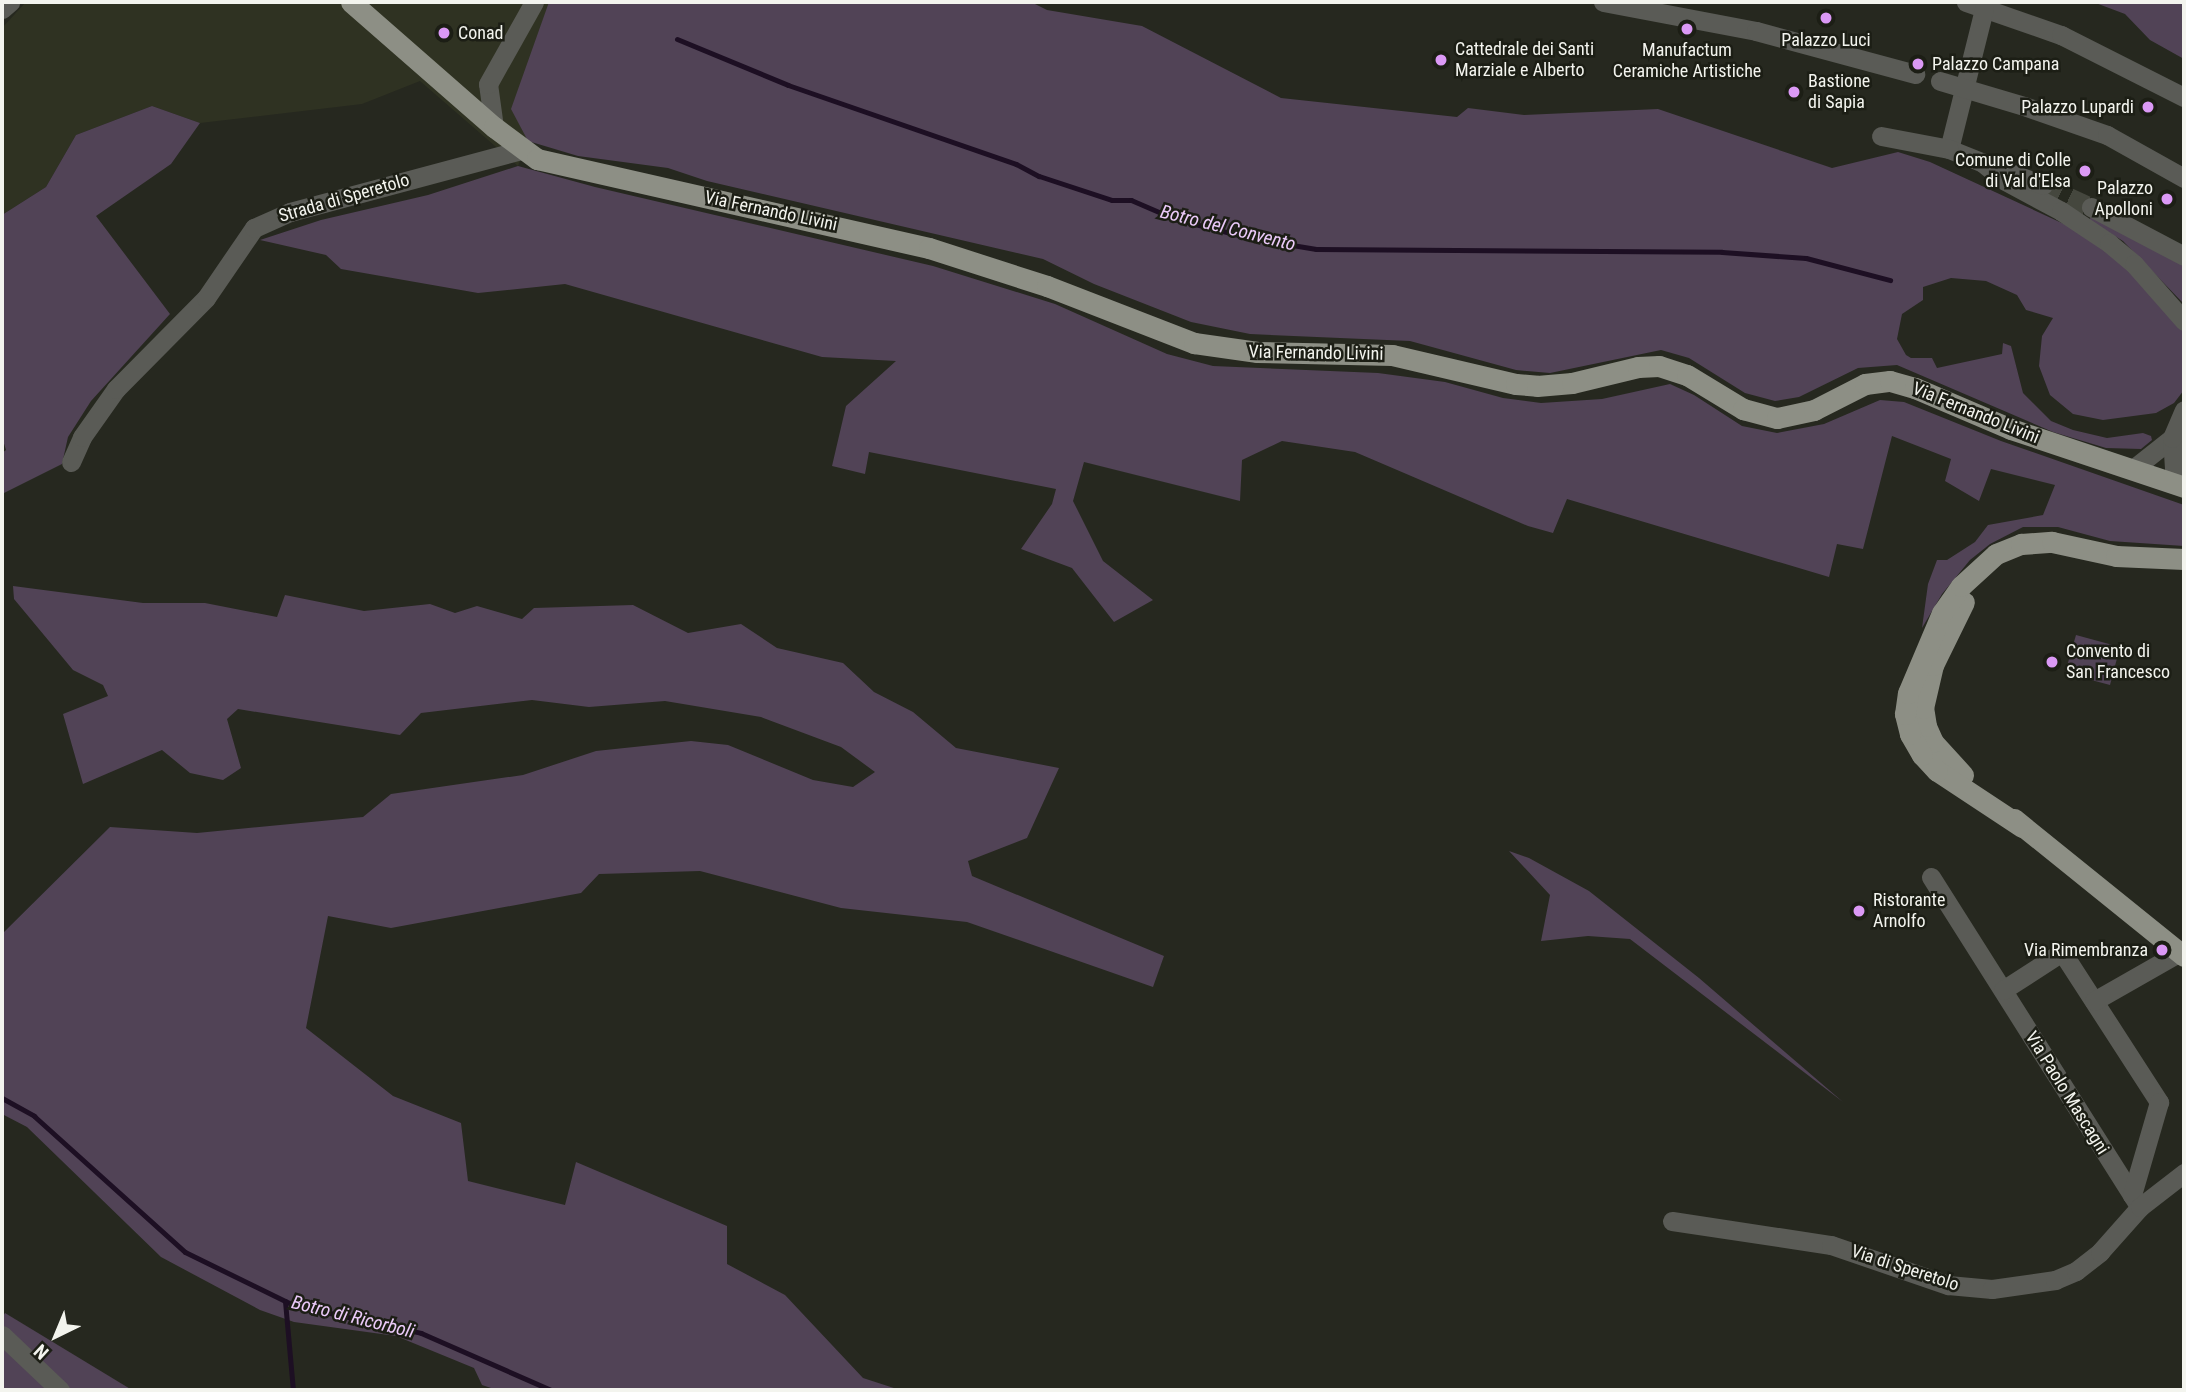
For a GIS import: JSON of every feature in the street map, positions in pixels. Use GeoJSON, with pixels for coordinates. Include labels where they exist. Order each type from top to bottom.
{"type":"FeatureCollection","features":[{"type":"Feature","properties":{"kind":"main road","name":"Via Fernando Livini"},"geometry":{"type":"LineString","coordinates":[[351,2],[522,150],[554,164],[863,230],[929,248],[1047,286],[1174,337],[1216,348],[1257,352],[1392,355],[1516,384],[1537,386],[1572,383],[1637,367],[1659,366],[1687,375],[1744,409],[1777,418],[1801,415],[1865,384],[1890,381],[1915,388],[2011,429],[2179,485]]}},
{"type":"Feature","properties":{"kind":"main road"},"geometry":{"type":"LineString","coordinates":[[2182,954],[2022,827],[1937,771],[1917,748],[1907,726],[1908,693],[1934,627],[1961,586],[2008,548],[2041,542],[2116,556],[2184,559]]}},
{"type":"Feature","properties":{"kind":"street"},"geometry":{"type":"LineString","coordinates":[[2,9],[10,2]]}},
{"type":"Feature","properties":{"kind":"street"},"geometry":{"type":"LineString","coordinates":[[494,127],[488,83],[534,2]]}},
{"type":"Feature","properties":{"kind":"street"},"geometry":{"type":"LineString","coordinates":[[1603,2],[1747,29],[1915,74]]}},
{"type":"Feature","properties":{"kind":"street"},"geometry":{"type":"LineString","coordinates":[[1949,149],[1975,6],[2061,35],[2184,97]]}},
{"type":"Feature","properties":{"kind":"street"},"geometry":{"type":"LineString","coordinates":[[1941,81],[2024,106],[2113,138],[2184,178]]}},
{"type":"Feature","properties":{"kind":"street"},"geometry":{"type":"LineString","coordinates":[[1881,136],[1949,149],[2043,185]]}},
{"type":"Feature","properties":{"kind":"street","name":"Strada di Speretolo"},"geometry":{"type":"LineString","coordinates":[[72,462],[82,436],[116,389],[206,298],[254,228],[290,212],[522,150]]}},
{"type":"Feature","properties":{"kind":"street"},"geometry":{"type":"LineString","coordinates":[[1983,163],[2005,181],[2061,211],[2109,243],[2134,264],[2184,321]]}},
{"type":"Feature","properties":{"kind":"street"},"geometry":{"type":"LineString","coordinates":[[2091,207],[2184,256]]}},
{"type":"Feature","properties":{"kind":"street"},"geometry":{"type":"LineString","coordinates":[[2133,470],[2172,438],[2184,410]]}},
{"type":"Feature","properties":{"kind":"street"},"geometry":{"type":"LineString","coordinates":[[2172,438],[2179,485]]}},
{"type":"Feature","properties":{"kind":"street","name":"Via Paolo Mascagni"},"geometry":{"type":"LineString","coordinates":[[1931,877],[2136,1201]]}},
{"type":"Feature","properties":{"kind":"street"},"geometry":{"type":"LineString","coordinates":[[2003,990],[2062,952],[2159,1102],[2136,1201]]}},
{"type":"Feature","properties":{"kind":"street"},"geometry":{"type":"LineString","coordinates":[[2094,1001],[2182,954]]}},
{"type":"Feature","properties":{"kind":"street","name":"Via di Speretolo"},"geometry":{"type":"LineString","coordinates":[[1672,1221],[1831,1245],[1940,1282],[1982,1289],[2070,1275],[2100,1252],[2136,1201],[2184,1173]]}},
{"type":"Feature","properties":{"kind":"street"},"geometry":{"type":"LineString","coordinates":[[2,1335],[60,1390]]}},
{"type":"Feature","properties":{"kind":"shaded area"},"geometry":{"type":"Polygon","coordinates":[[[26,2],[549,2],[528,141],[518,166],[420,81],[362,104],[200,123],[152,106],[76,135],[46,187],[2,215],[2,28],[26,2]]]}},
{"type":"Feature","properties":{"kind":"shaded area"},"geometry":{"type":"Polygon","coordinates":[[[549,2],[1031,2],[1047,10],[1142,26],[1281,98],[1457,117],[1468,108],[1524,115],[1658,109],[1832,168],[1898,152],[1930,162],[2077,230],[2132,271],[2184,330],[2184,390],[2174,403],[2156,413],[2103,420],[2073,414],[2050,395],[2039,366],[2042,336],[2053,318],[2026,310],[2017,295],[1986,281],[1951,278],[1923,287],[1923,300],[1902,314],[1897,339],[1906,355],[1911,358],[1932,358],[1937,368],[2002,354],[2003,343],[2011,346],[2023,393],[2051,421],[2073,430],[2107,438],[2143,433],[2151,436],[2152,440],[2141,449],[2106,448],[2053,432],[1897,365],[1858,368],[1799,397],[1775,401],[1745,393],[1689,358],[1661,350],[1550,373],[1516,370],[1410,341],[1250,334],[1191,322],[1094,284],[1043,259],[707,181],[668,168],[578,156],[528,141],[511,109],[549,2]]]}},
{"type":"Feature","properties":{"kind":"shaded area"},"geometry":{"type":"Polygon","coordinates":[[[2093,2],[2184,2],[2184,59],[2150,40],[2125,14],[2093,2]]]}},
{"type":"Feature","properties":{"kind":"shaded area"},"geometry":{"type":"Polygon","coordinates":[[[152,106],[200,123],[171,164],[96,216],[170,314],[91,401],[68,437],[62,464],[2,494],[2,453],[6,450],[2,437],[2,215],[46,187],[76,135],[152,106]]]}},
{"type":"Feature","properties":{"kind":"shaded area"},"geometry":{"type":"Polygon","coordinates":[[[518,166],[595,187],[933,266],[1055,304],[1167,354],[1213,366],[1378,373],[1445,382],[1503,398],[1541,403],[1602,399],[1670,384],[1694,395],[1742,426],[1777,433],[1824,424],[1880,400],[1904,402],[2001,441],[2184,505],[2184,546],[2110,541],[2058,527],[2023,527],[1990,544],[1970,560],[1942,594],[1922,628],[1928,584],[1937,560],[1947,560],[1975,542],[1988,525],[2043,515],[2055,485],[1991,469],[1979,501],[1945,481],[1951,459],[1892,436],[1863,549],[1837,544],[1829,577],[1567,499],[1553,533],[1528,526],[1355,452],[1282,441],[1242,460],[1240,501],[1084,462],[1073,501],[1103,561],[1153,600],[1114,622],[1072,568],[1021,549],[1052,504],[1056,489],[869,452],[865,474],[832,466],[846,406],[896,361],[822,357],[565,284],[478,293],[341,269],[326,255],[260,240],[321,220],[428,195],[518,166]]]}},
{"type":"Feature","properties":{"kind":"shaded area"},"geometry":{"type":"Polygon","coordinates":[[[2093,214],[2184,264],[2184,304],[2123,241],[2089,220],[2093,214]]]}},
{"type":"Feature","properties":{"kind":"shaded area"},"geometry":{"type":"Polygon","coordinates":[[[13,586],[143,603],[205,603],[277,617],[285,595],[364,611],[430,604],[455,613],[477,606],[522,619],[534,608],[633,605],[688,633],[741,624],[777,648],[843,663],[874,692],[913,712],[956,748],[1059,768],[1027,838],[968,861],[972,876],[1164,956],[1153,987],[967,922],[841,908],[700,871],[599,874],[581,893],[391,928],[328,916],[306,1028],[393,1096],[461,1123],[468,1181],[565,1205],[576,1162],[727,1226],[727,1264],[785,1295],[863,1378],[900,1390],[497,1390],[482,1385],[474,1368],[396,1336],[294,1322],[260,1310],[161,1257],[27,1127],[2,1114],[2,934],[110,827],[197,833],[363,817],[391,794],[523,775],[596,751],[691,741],[728,745],[813,780],[853,787],[875,772],[841,747],[761,717],[665,701],[589,707],[532,700],[421,713],[400,735],[238,709],[227,719],[241,768],[223,780],[190,773],[162,750],[83,784],[63,714],[108,696],[103,685],[73,670],[14,599],[13,586]]]}},
{"type":"Feature","properties":{"kind":"shaded area"},"geometry":{"type":"Polygon","coordinates":[[[2076,635],[2120,647],[2110,685],[2065,673],[2076,635]]]}},
{"type":"Feature","properties":{"kind":"shaded area"},"geometry":{"type":"Polygon","coordinates":[[[1509,851],[1529,858],[1589,891],[1699,978],[1843,1102],[1630,939],[1588,936],[1541,941],[1550,895],[1509,851]]]}},
{"type":"Feature","properties":{"kind":"shaded area"},"geometry":{"type":"Polygon","coordinates":[[[5,1313],[132,1390],[2,1390],[2,1318],[5,1313]]]}},
{"type":"Feature","properties":{"kind":"waterway","name":"Botro del Convento"},"geometry":{"type":"LineString","coordinates":[[677,39],[788,85],[1016,164],[1039,176],[1112,200],[1131,200],[1175,219],[1250,238],[1316,249],[1722,252],[1806,258],[1890,280]]}},
{"type":"Feature","properties":{"kind":"waterway","name":"Botro di Ricorboli"},"geometry":{"type":"LineString","coordinates":[[2,1098],[34,1116],[185,1252],[293,1305],[421,1333],[551,1390]]}},
{"type":"Feature","properties":{"kind":"waterway"},"geometry":{"type":"LineString","coordinates":[[285,1301],[293,1390]]}},
{"type":"Feature","properties":{"kind":"tunnel"},"geometry":{"type":"LineString","coordinates":[[2043,185],[2091,207]]}},
{"type":"Feature","properties":{"kind":"place","name":"Palazzo Luci"},"geometry":{"type":"Point","coordinates":[1826,18]}},
{"type":"Feature","properties":{"kind":"place","name":"Manufactum Ceramiche Artistiche"},"geometry":{"type":"Point","coordinates":[1687,29]}},
{"type":"Feature","properties":{"kind":"place","name":"Conad"},"geometry":{"type":"Point","coordinates":[444,33]}},
{"type":"Feature","properties":{"kind":"place","name":"Cattedrale dei Santi Marziale e Alberto"},"geometry":{"type":"Point","coordinates":[1441,60]}},
{"type":"Feature","properties":{"kind":"place","name":"Palazzo Campana"},"geometry":{"type":"Point","coordinates":[1918,64]}},
{"type":"Feature","properties":{"kind":"place","name":"Bastione di Sapia"},"geometry":{"type":"Point","coordinates":[1794,92]}},
{"type":"Feature","properties":{"kind":"place","name":"Palazzo Lupardi"},"geometry":{"type":"Point","coordinates":[2148,107]}},
{"type":"Feature","properties":{"kind":"place","name":"Comune di Colle di Val d'Elsa"},"geometry":{"type":"Point","coordinates":[2085,171]}},
{"type":"Feature","properties":{"kind":"place","name":"Palazzo Apolloni"},"geometry":{"type":"Point","coordinates":[2167,199]}},
{"type":"Feature","properties":{"kind":"place","name":"Convento di San Francesco"},"geometry":{"type":"Point","coordinates":[2052,662]}},
{"type":"Feature","properties":{"kind":"place","name":"Ristorante Arnolfo"},"geometry":{"type":"Point","coordinates":[1859,911]}},
{"type":"Feature","properties":{"kind":"place","name":"Via Rimembranza"},"geometry":{"type":"Point","coordinates":[2162,950]}}]}
